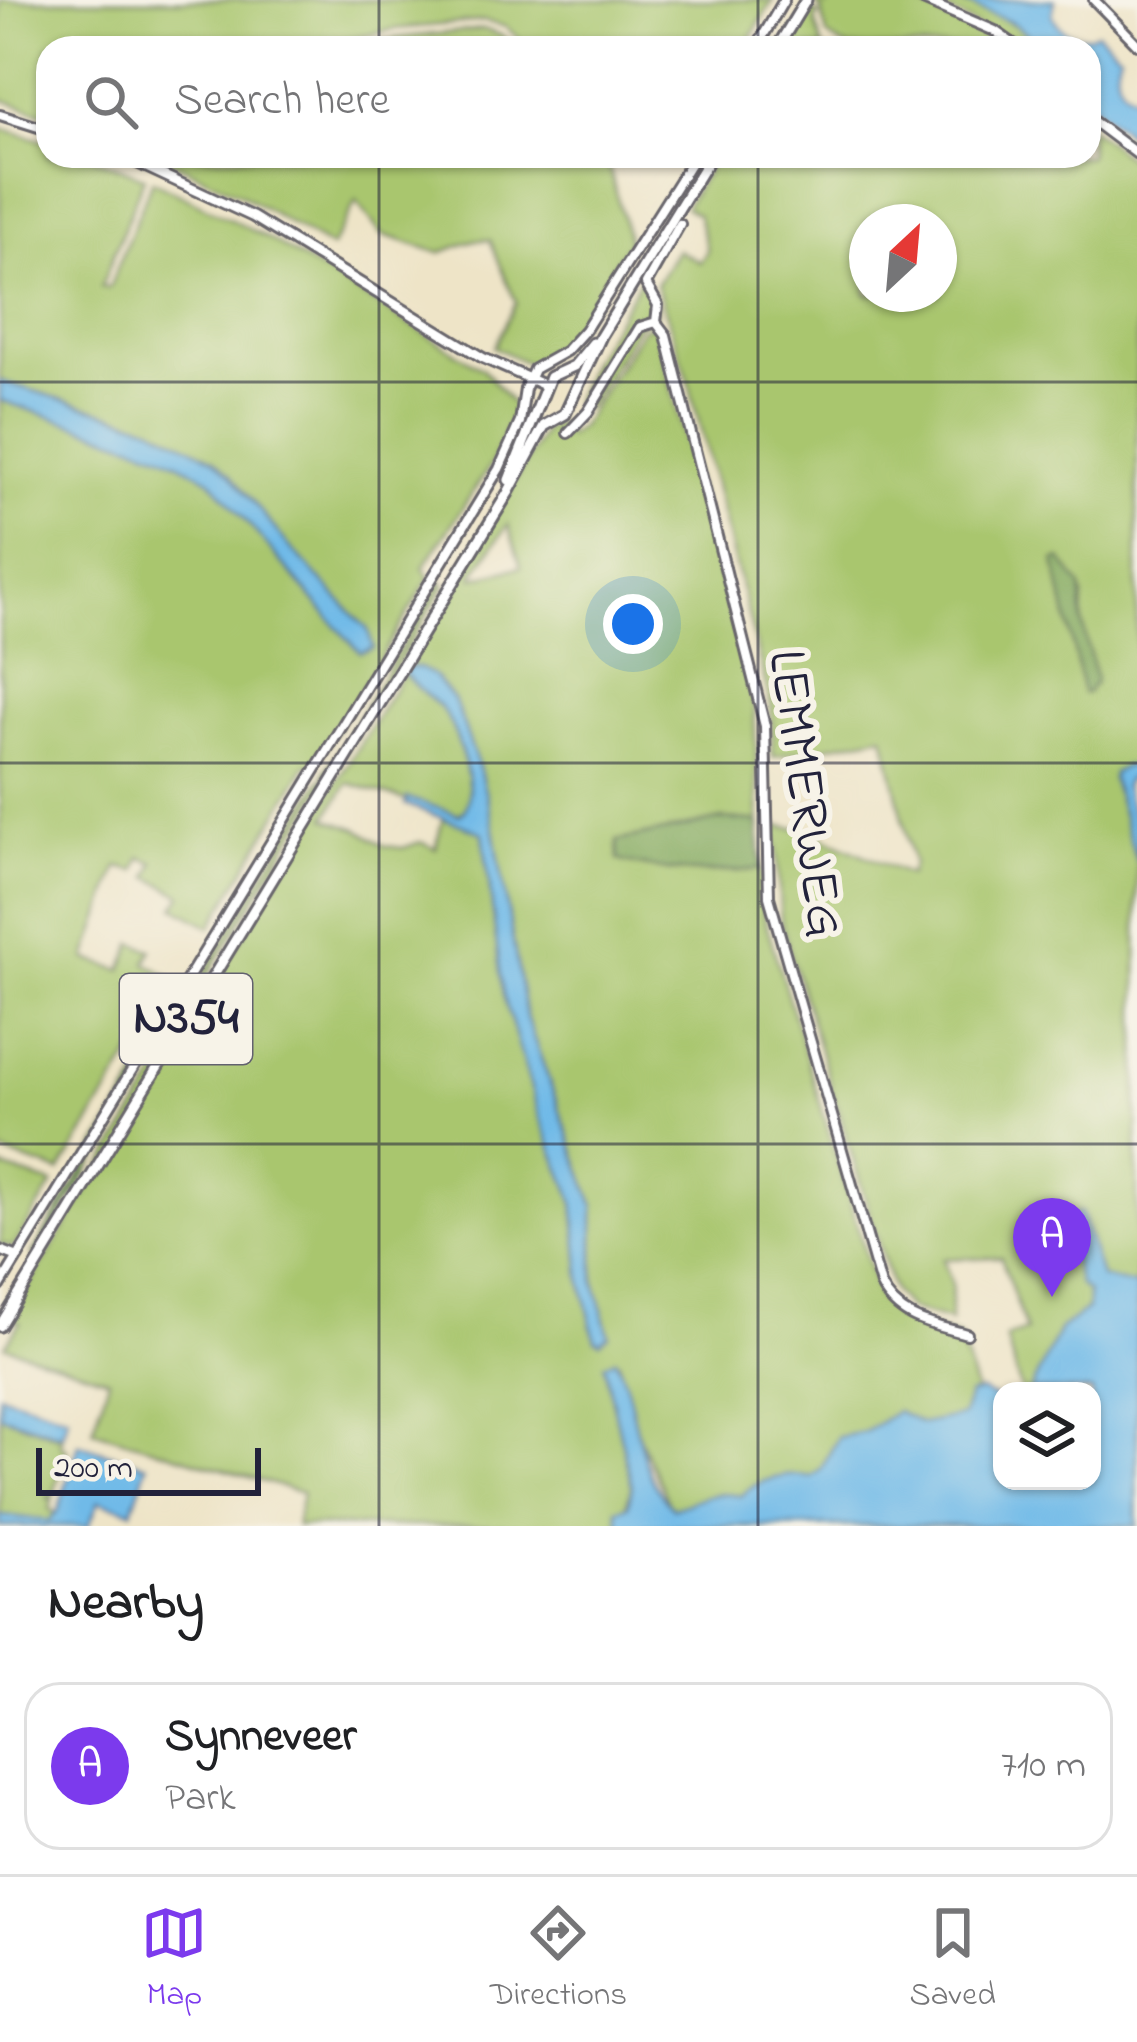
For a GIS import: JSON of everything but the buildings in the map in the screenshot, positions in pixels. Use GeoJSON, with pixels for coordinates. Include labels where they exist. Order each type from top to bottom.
{"type":"FeatureCollection","features":[{"type":"Feature","properties":{"kind":"main road"},"geometry":{"type":"LineString","coordinates":[[784,36],[806,0]]}},
{"type":"Feature","properties":{"kind":"main road"},"geometry":{"type":"LineString","coordinates":[[567,410],[601,336],[704,168]]}},
{"type":"Feature","properties":{"kind":"main road"},"geometry":{"type":"LineString","coordinates":[[546,386],[554,373],[568,370],[601,336]]}},
{"type":"Feature","properties":{"kind":"main road"},"geometry":{"type":"LineString","coordinates":[[568,370],[576,388]]}},
{"type":"Feature","properties":{"kind":"main road","name":"N354"},"geometry":{"type":"LineString","coordinates":[[504,496],[546,386]]}},
{"type":"Feature","properties":{"kind":"main road"},"geometry":{"type":"LineString","coordinates":[[540,404],[542,416],[549,421]]}},
{"type":"Feature","properties":{"kind":"main road","name":"N354"},"geometry":{"type":"LineString","coordinates":[[0,1326],[549,421],[561,418],[567,410]]}},
{"type":"Feature","properties":{"kind":"street"},"geometry":{"type":"LineString","coordinates":[[763,36],[784,0]]}},
{"type":"Feature","properties":{"kind":"street"},"geometry":{"type":"LineString","coordinates":[[923,0],[1002,36]]}},
{"type":"Feature","properties":{"kind":"street"},"geometry":{"type":"LineString","coordinates":[[1094,0],[1133,42]]}},
{"type":"Feature","properties":{"kind":"street"},"geometry":{"type":"LineString","coordinates":[[0,115],[36,126]]}},
{"type":"Feature","properties":{"kind":"street"},"geometry":{"type":"LineString","coordinates":[[1101,127],[1137,154]]}},
{"type":"Feature","properties":{"kind":"street"},"geometry":{"type":"LineString","coordinates":[[148,168],[253,217],[484,358],[546,386]]}},
{"type":"Feature","properties":{"kind":"street"},"geometry":{"type":"LineString","coordinates":[[0,1286],[505,459],[536,367],[566,350],[585,330],[687,168]]}},
{"type":"Feature","properties":{"kind":"street","name":"LEMMERWEG"},"geometry":{"type":"LineString","coordinates":[[680,224],[646,280],[658,305],[656,322],[668,340],[765,726],[769,897],[880,1285],[888,1300],[907,1316],[967,1334]]}},
{"type":"Feature","properties":{"kind":"street"},"geometry":{"type":"LineString","coordinates":[[568,433],[584,418],[638,330],[646,322],[656,322]]}},
{"type":"Feature","properties":{"kind":"street"},"geometry":{"type":"LineString","coordinates":[[567,410],[584,418]]}},
{"type":"Feature","properties":{"kind":"street"},"geometry":{"type":"LineString","coordinates":[[0,1250],[39,1262]]}},
{"type":"Feature","properties":{"kind":"green space"},"geometry":{"type":"Polygon","coordinates":[[[0,0],[773,0],[752,36],[516,36],[506,27],[484,21],[363,36],[36,36],[36,111],[0,99],[0,0]]]}},
{"type":"Feature","properties":{"kind":"green space"},"geometry":{"type":"Polygon","coordinates":[[[813,0],[824,0],[826,6],[830,0],[910,0],[982,36],[827,36],[821,10],[813,0]]]}},
{"type":"Feature","properties":{"kind":"green space"},"geometry":{"type":"Polygon","coordinates":[[[927,0],[990,12],[1029,36],[998,36],[927,0]]]}},
{"type":"Feature","properties":{"kind":"green space"},"geometry":{"type":"Polygon","coordinates":[[[809,9],[818,15],[820,36],[790,36],[809,9]]]}},
{"type":"Feature","properties":{"kind":"green space"},"geometry":{"type":"Polygon","coordinates":[[[483,29],[502,36],[415,36],[483,29]]]}},
{"type":"Feature","properties":{"kind":"green space"},"geometry":{"type":"Polygon","coordinates":[[[0,128],[36,138],[36,168],[121,168],[144,177],[101,287],[109,288],[152,180],[271,240],[483,369],[515,407],[492,463],[423,568],[430,577],[315,766],[306,765],[211,927],[175,907],[182,895],[149,877],[155,863],[141,857],[136,871],[118,867],[86,959],[122,970],[133,943],[152,950],[146,963],[177,981],[60,1172],[0,1152],[0,400],[163,454],[210,479],[345,636],[361,652],[373,648],[368,630],[212,458],[151,426],[0,381],[0,128]]]}},
{"type":"Feature","properties":{"kind":"green space"},"geometry":{"type":"Polygon","coordinates":[[[1101,136],[1137,164],[1137,767],[1125,766],[1112,779],[1137,863],[1137,1526],[623,1526],[670,1506],[639,1437],[619,1362],[604,1364],[632,1486],[620,1526],[296,1526],[302,1493],[93,1430],[109,1379],[5,1346],[20,1322],[10,1317],[404,672],[440,706],[455,733],[467,775],[466,811],[455,815],[348,783],[326,818],[358,829],[385,846],[403,848],[420,842],[436,848],[443,816],[483,833],[503,994],[549,1140],[574,1201],[581,1278],[595,1340],[609,1335],[594,1278],[594,1205],[526,1017],[480,771],[455,702],[433,675],[407,668],[545,429],[559,423],[568,436],[580,427],[643,328],[655,325],[754,707],[759,822],[722,819],[618,841],[618,859],[689,872],[761,869],[763,913],[879,1299],[896,1317],[960,1337],[993,1450],[993,1490],[1101,1490],[1101,1382],[1087,1382],[1058,1334],[1036,1382],[1018,1382],[1006,1338],[1026,1331],[1001,1257],[943,1259],[952,1284],[950,1321],[909,1309],[893,1291],[781,922],[775,826],[804,829],[909,875],[913,863],[884,735],[773,757],[771,705],[686,372],[656,284],[677,250],[700,262],[707,251],[698,215],[685,207],[709,168],[1101,168],[1101,136]],[[508,524],[473,578],[521,567],[508,524]],[[1056,560],[1083,692],[1087,693],[1096,680],[1082,622],[1083,596],[1056,560]]]}},
{"type":"Feature","properties":{"kind":"green space"},"geometry":{"type":"Polygon","coordinates":[[[185,168],[609,168],[629,241],[570,336],[531,365],[494,347],[516,303],[490,240],[475,240],[440,253],[381,234],[356,201],[331,248],[185,168]]]}},
{"type":"Feature","properties":{"kind":"green space"},"geometry":{"type":"Polygon","coordinates":[[[642,277],[656,314],[638,325],[588,406],[578,409],[574,401],[592,360],[642,277]]]}},
{"type":"Feature","properties":{"kind":"green space"},"geometry":{"type":"Polygon","coordinates":[[[1061,559],[1081,587],[1082,622],[1096,681],[1087,693],[1083,693],[1055,561],[1061,559]]]}},
{"type":"Feature","properties":{"kind":"green space"},"geometry":{"type":"Polygon","coordinates":[[[441,581],[445,585],[328,779],[323,775],[441,581]]]}},
{"type":"Feature","properties":{"kind":"green space"},"geometry":{"type":"Polygon","coordinates":[[[321,779],[326,782],[202,985],[198,982],[321,779]]]}},
{"type":"Feature","properties":{"kind":"green space"},"geometry":{"type":"Polygon","coordinates":[[[723,819],[759,822],[761,869],[689,872],[618,860],[617,841],[723,819]]]}},
{"type":"Feature","properties":{"kind":"green space"},"geometry":{"type":"Polygon","coordinates":[[[162,1037],[168,1040],[37,1256],[32,1254],[162,1037]]]}},
{"type":"Feature","properties":{"kind":"green space"},"geometry":{"type":"Polygon","coordinates":[[[0,1167],[53,1184],[13,1248],[0,1244],[0,1167]]]}},
{"type":"Feature","properties":{"kind":"green space"},"geometry":{"type":"Polygon","coordinates":[[[0,1415],[62,1438],[61,1446],[67,1449],[53,1497],[46,1497],[52,1500],[50,1510],[57,1513],[49,1522],[0,1515],[0,1415]]]}},
{"type":"Feature","properties":{"kind":"water"},"geometry":{"type":"Polygon","coordinates":[[[957,0],[1055,0],[1055,21],[1077,36],[1029,36],[1013,23],[957,0]]]}},
{"type":"Feature","properties":{"kind":"water"},"geometry":{"type":"Polygon","coordinates":[[[1097,32],[1120,54],[1118,80],[1137,97],[1137,142],[1101,111],[1101,36],[1083,36],[1097,32]]]}},
{"type":"Feature","properties":{"kind":"water"},"geometry":{"type":"Polygon","coordinates":[[[0,381],[151,426],[212,458],[368,630],[373,648],[361,652],[345,636],[210,479],[162,454],[0,400],[0,381]]]}},
{"type":"Feature","properties":{"kind":"water"},"geometry":{"type":"Polygon","coordinates":[[[417,667],[433,675],[455,702],[480,771],[526,1017],[594,1205],[594,1278],[609,1335],[600,1342],[595,1340],[581,1278],[574,1201],[540,1118],[503,994],[483,833],[405,804],[407,798],[460,815],[468,796],[466,767],[451,724],[404,672],[417,667]]]}},
{"type":"Feature","properties":{"kind":"water"},"geometry":{"type":"Polygon","coordinates":[[[1126,766],[1137,767],[1137,778],[1128,779],[1124,786],[1137,827],[1137,863],[1112,779],[1113,773],[1126,766]]]}},
{"type":"Feature","properties":{"kind":"water"},"geometry":{"type":"Polygon","coordinates":[[[1081,1212],[1101,1277],[1137,1286],[1137,1526],[620,1526],[617,1509],[628,1506],[632,1486],[604,1364],[615,1359],[651,1478],[674,1508],[713,1495],[741,1496],[773,1478],[811,1477],[820,1471],[838,1437],[865,1432],[897,1411],[922,1424],[962,1416],[969,1395],[981,1391],[993,1397],[993,1490],[1101,1490],[1101,1382],[1034,1382],[1060,1329],[1088,1309],[1088,1292],[1079,1285],[1063,1217],[1081,1212]]]}},
{"type":"Feature","properties":{"kind":"water"},"geometry":{"type":"Polygon","coordinates":[[[0,1394],[68,1416],[62,1435],[0,1415],[0,1394]]]}},
{"type":"Feature","properties":{"kind":"water"},"geometry":{"type":"Polygon","coordinates":[[[79,1444],[147,1465],[132,1511],[99,1501],[89,1526],[0,1526],[0,1515],[50,1521],[58,1511],[79,1444]]]}},
{"type":"Feature","properties":{"kind":"place","name":"Synneveer"},"geometry":{"type":"Point","coordinates":[1052,1297]}}]}
